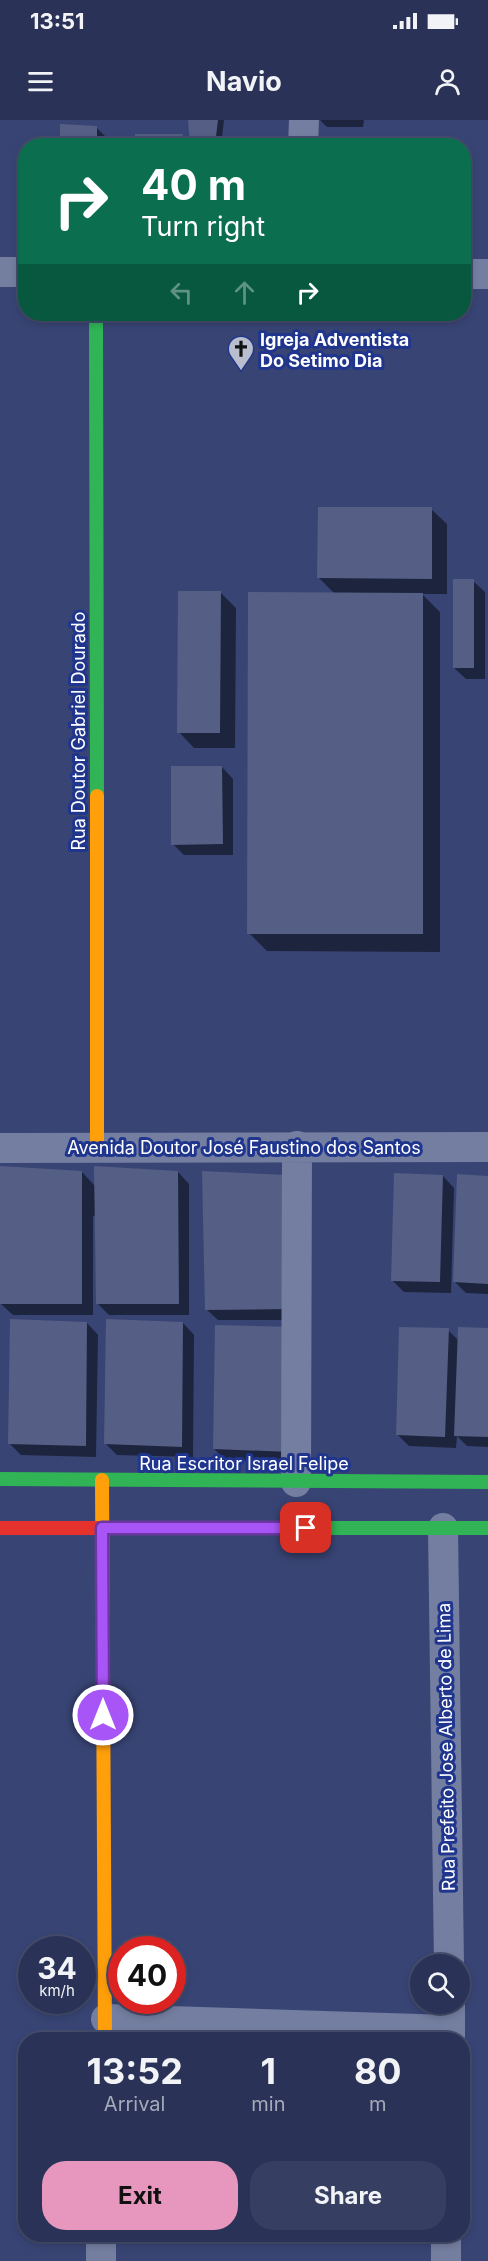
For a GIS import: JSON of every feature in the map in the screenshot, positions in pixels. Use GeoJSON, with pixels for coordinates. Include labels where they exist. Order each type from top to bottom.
{"type":"FeatureCollection","features":[{"type":"Feature","properties":{"kind":"street"},"geometry":{"type":"LineString","coordinates":[[303,138],[304,120]]}},
{"type":"Feature","properties":{"kind":"street"},"geometry":{"type":"LineString","coordinates":[[0,272],[18,272]]}},
{"type":"Feature","properties":{"kind":"street"},"geometry":{"type":"LineString","coordinates":[[471,274],[488,274]]}},
{"type":"Feature","properties":{"kind":"street","name":"Rua Doutor Gabriel Dourado"},"geometry":{"type":"LineString","coordinates":[[96,321],[97,1148]]}},
{"type":"Feature","properties":{"kind":"street"},"geometry":{"type":"LineString","coordinates":[[296,1482],[297,1146]]}},
{"type":"Feature","properties":{"kind":"street","name":"Avenida Doutor José Faustino dos Santos"},"geometry":{"type":"LineString","coordinates":[[0,1148],[488,1147]]}},
{"type":"Feature","properties":{"kind":"street","name":"Rua Escritor Israel Felipe"},"geometry":{"type":"LineString","coordinates":[[0,1479],[488,1482]]}},
{"type":"Feature","properties":{"kind":"street"},"geometry":{"type":"LineString","coordinates":[[102,1480],[105,2029],[450,2025]]}},
{"type":"Feature","properties":{"kind":"street"},"geometry":{"type":"LineString","coordinates":[[0,1528],[488,1528]]}},
{"type":"Feature","properties":{"kind":"street","name":"Rua Prefeito Jose Alberto de Lima"},"geometry":{"type":"LineString","coordinates":[[443,1528],[449,1954]]}},
{"type":"Feature","properties":{"kind":"street"},"geometry":{"type":"LineString","coordinates":[[101,2242],[101,2261]]}},
{"type":"Feature","properties":{"kind":"street"},"geometry":{"type":"LineString","coordinates":[[446,2242],[446,2261]]}},
{"type":"Feature","properties":{"kind":"building"},"geometry":{"type":"Polygon","coordinates":[[[188,120],[218,120],[216,138],[189,138],[188,120]]]}},
{"type":"Feature","properties":{"kind":"building"},"geometry":{"type":"Polygon","coordinates":[[[60,124],[97,126],[97,138],[60,138],[60,124]]]}},
{"type":"Feature","properties":{"kind":"building"},"geometry":{"type":"Polygon","coordinates":[[[135,134],[183,134],[182,138],[135,138],[135,134]]]}},
{"type":"Feature","properties":{"kind":"building"},"geometry":{"type":"Polygon","coordinates":[[[318,507],[432,507],[432,579],[317,578],[318,507]]]}},
{"type":"Feature","properties":{"kind":"building"},"geometry":{"type":"Polygon","coordinates":[[[453,579],[474,579],[474,668],[453,668],[453,579]]]}},
{"type":"Feature","properties":{"kind":"building"},"geometry":{"type":"Polygon","coordinates":[[[178,591],[221,591],[220,733],[177,733],[178,591]]]}},
{"type":"Feature","properties":{"kind":"building"},"geometry":{"type":"Polygon","coordinates":[[[248,592],[423,593],[423,934],[247,934],[248,592]]]}},
{"type":"Feature","properties":{"kind":"building"},"geometry":{"type":"Polygon","coordinates":[[[171,766],[222,766],[223,844],[171,845],[171,766]]]}},
{"type":"Feature","properties":{"kind":"building"},"geometry":{"type":"Polygon","coordinates":[[[0,1166],[82,1171],[82,1304],[0,1304],[0,1166]]]}},
{"type":"Feature","properties":{"kind":"building"},"geometry":{"type":"Polygon","coordinates":[[[94,1166],[178,1171],[179,1304],[96,1304],[94,1166]]]}},
{"type":"Feature","properties":{"kind":"building"},"geometry":{"type":"Polygon","coordinates":[[[202,1171],[288,1175],[288,1309],[205,1310],[202,1171]]]}},
{"type":"Feature","properties":{"kind":"building"},"geometry":{"type":"Polygon","coordinates":[[[394,1173],[443,1175],[440,1282],[391,1281],[394,1173]]]}},
{"type":"Feature","properties":{"kind":"building"},"geometry":{"type":"Polygon","coordinates":[[[457,1174],[488,1176],[488,1284],[453,1282],[457,1174]]]}},
{"type":"Feature","properties":{"kind":"building"},"geometry":{"type":"Polygon","coordinates":[[[10,1319],[87,1322],[86,1446],[8,1444],[10,1319]]]}},
{"type":"Feature","properties":{"kind":"building"},"geometry":{"type":"Polygon","coordinates":[[[106,1319],[183,1322],[182,1447],[104,1444],[106,1319]]]}},
{"type":"Feature","properties":{"kind":"building"},"geometry":{"type":"Polygon","coordinates":[[[215,1325],[293,1327],[291,1452],[213,1449],[215,1325]]]}},
{"type":"Feature","properties":{"kind":"building"},"geometry":{"type":"Polygon","coordinates":[[[399,1327],[449,1328],[445,1437],[396,1435],[399,1327]]]}},
{"type":"Feature","properties":{"kind":"building"},"geometry":{"type":"Polygon","coordinates":[[[458,1327],[488,1328],[488,1437],[454,1436],[458,1327]]]}},
{"type":"Feature","properties":{"kind":"traffic: fast"},"geometry":{"type":"LineString","coordinates":[[96,321],[97,796]]}},
{"type":"Feature","properties":{"kind":"traffic: fast"},"geometry":{"type":"LineString","coordinates":[[0,1479],[488,1482]]}},
{"type":"Feature","properties":{"kind":"traffic: fast"},"geometry":{"type":"LineString","coordinates":[[249,1528],[488,1528]]}},
{"type":"Feature","properties":{"kind":"traffic: slow"},"geometry":{"type":"LineString","coordinates":[[97,796],[97,1148]]}},
{"type":"Feature","properties":{"kind":"traffic: slow"},"geometry":{"type":"LineString","coordinates":[[102,1480],[105,2032]]}},
{"type":"Feature","properties":{"kind":"traffic: jam"},"geometry":{"type":"LineString","coordinates":[[0,1528],[249,1528]]}},
{"type":"Feature","properties":{"kind":"place","name":"Igreja Adventista Do Setimo Dia"},"geometry":{"type":"Point","coordinates":[241,372]}},
{"type":"Feature","properties":{"kind":"route"},"geometry":{"type":"LineString","coordinates":[[103,1715],[102,1528],[306,1528]]}}]}
